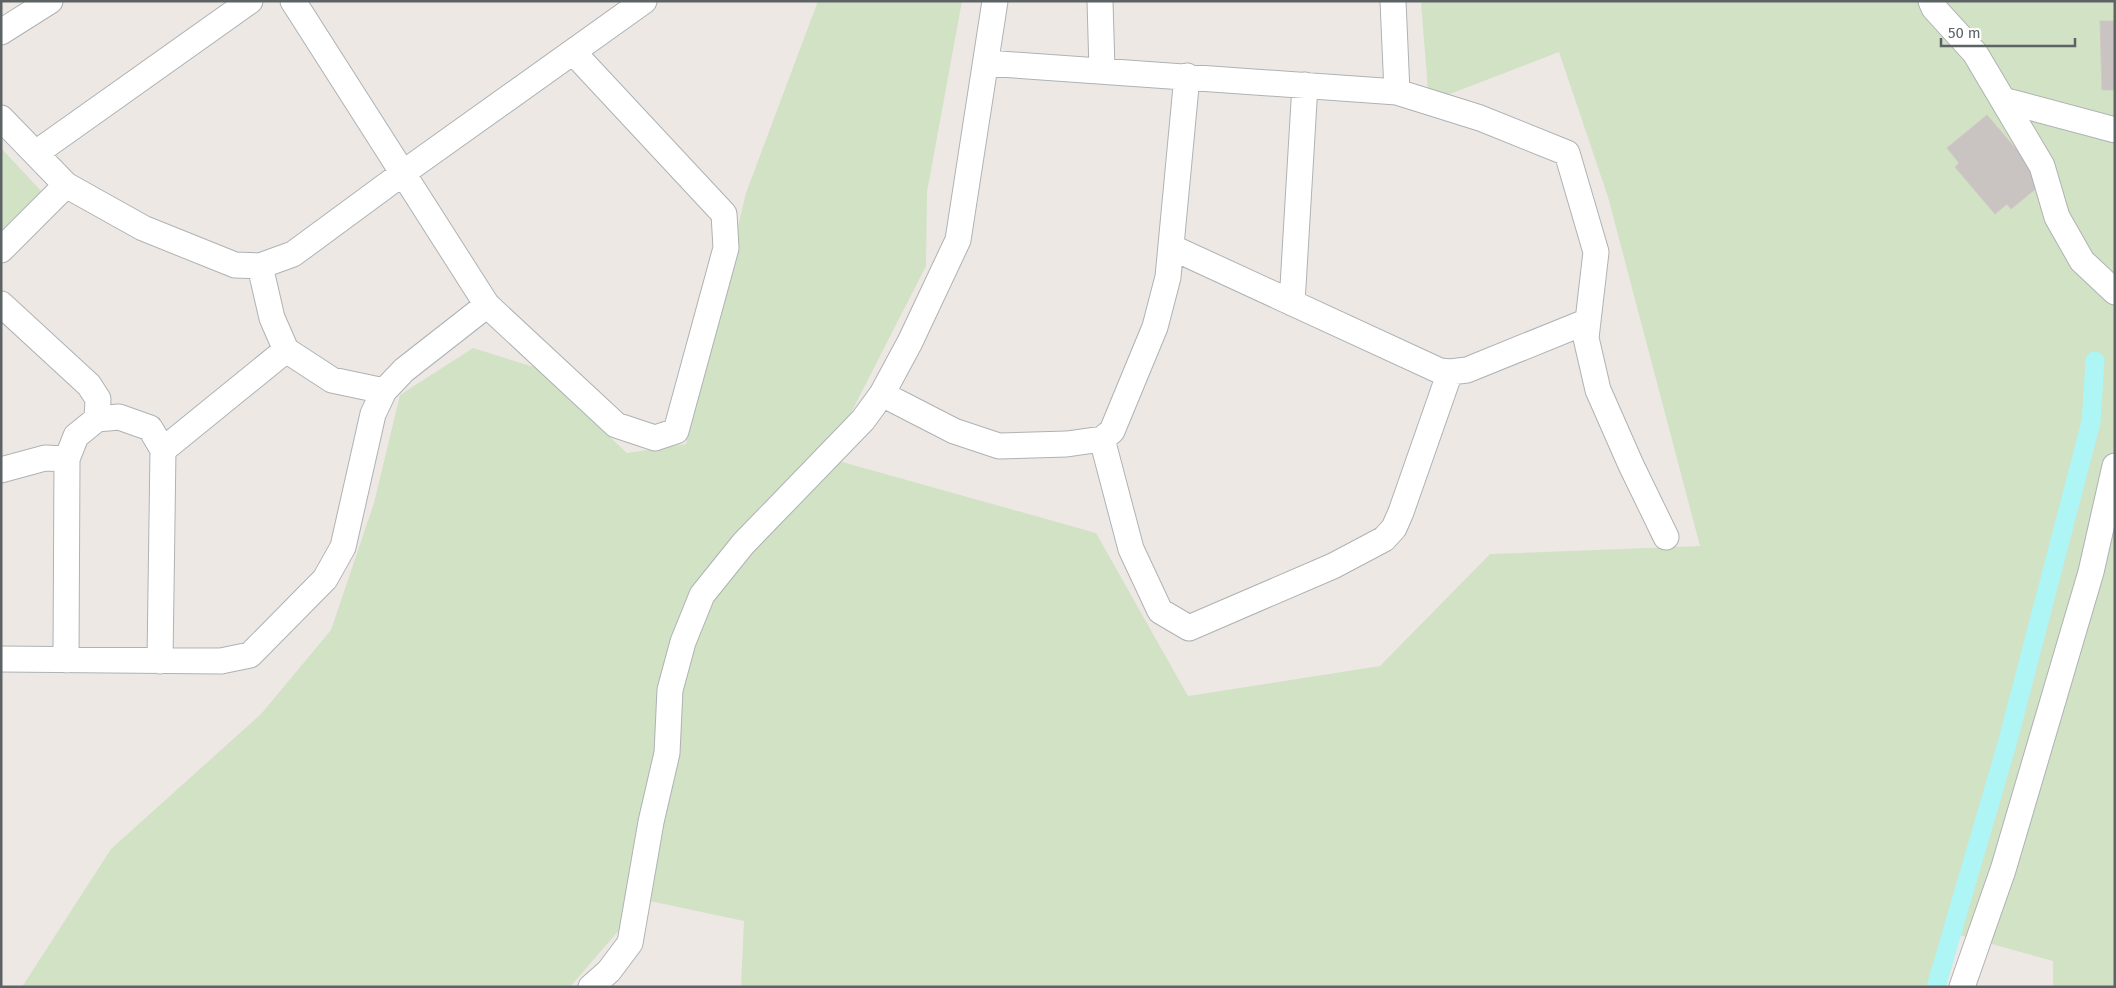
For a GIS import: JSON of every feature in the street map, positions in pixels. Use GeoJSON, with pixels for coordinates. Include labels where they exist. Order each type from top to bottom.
{"type":"FeatureCollection","features":[{"type":"Feature","properties":{"kind":"street"},"geometry":{"type":"LineString","coordinates":[[1,32],[50,1]]}},
{"type":"Feature","properties":{"kind":"street"},"geometry":{"type":"LineString","coordinates":[[36,153],[250,1]]}},
{"type":"Feature","properties":{"kind":"street"},"geometry":{"type":"LineString","coordinates":[[293,1],[487,305],[616,425],[655,438],[676,431],[726,248],[724,214],[573,52]]}},
{"type":"Feature","properties":{"kind":"street"},"geometry":{"type":"LineString","coordinates":[[1,118],[66,185],[152,231],[235,265],[260,266],[293,254],[644,1]]}},
{"type":"Feature","properties":{"kind":"street"},"geometry":{"type":"LineString","coordinates":[[592,987],[609,972],[630,943],[651,822],[667,753],[670,690],[683,642],[702,595],[743,544],[863,420],[882,394],[910,342],[958,240],[995,1]]}},
{"type":"Feature","properties":{"kind":"street"},"geometry":{"type":"LineString","coordinates":[[1100,1],[1102,70]]}},
{"type":"Feature","properties":{"kind":"street"},"geometry":{"type":"LineString","coordinates":[[1393,1],[1397,92]]}},
{"type":"Feature","properties":{"kind":"street"},"geometry":{"type":"LineString","coordinates":[[1931,1],[1934,8],[1975,53],[2042,166],[2057,217],[2082,261],[2115,292]]}},
{"type":"Feature","properties":{"kind":"street"},"geometry":{"type":"LineString","coordinates":[[986,63],[1305,84],[1397,92],[1480,118],[1567,153],[1596,252],[1586,338],[1598,390],[1631,465],[1666,537]]}},
{"type":"Feature","properties":{"kind":"street"},"geometry":{"type":"LineString","coordinates":[[882,394],[954,430],[999,446],[1067,444],[1102,439],[1112,430],[1155,327],[1168,277],[1187,76]]}},
{"type":"Feature","properties":{"kind":"street"},"geometry":{"type":"LineString","coordinates":[[1292,303],[1305,84]]}},
{"type":"Feature","properties":{"kind":"street"},"geometry":{"type":"LineString","coordinates":[[2003,100],[2115,130]]}},
{"type":"Feature","properties":{"kind":"street"},"geometry":{"type":"LineString","coordinates":[[1,250],[66,185]]}},
{"type":"Feature","properties":{"kind":"street"},"geometry":{"type":"LineString","coordinates":[[1171,247],[1430,368],[1450,372],[1467,370],[1588,321]]}},
{"type":"Feature","properties":{"kind":"street"},"geometry":{"type":"LineString","coordinates":[[260,266],[272,318],[286,350],[332,380],[384,391]]}},
{"type":"Feature","properties":{"kind":"street"},"geometry":{"type":"LineString","coordinates":[[1,304],[89,384],[98,399],[97,419]]}},
{"type":"Feature","properties":{"kind":"street"},"geometry":{"type":"LineString","coordinates":[[1,659],[221,661],[250,655],[325,580],[343,547],[373,414],[384,391],[404,370],[487,305]]}},
{"type":"Feature","properties":{"kind":"street"},"geometry":{"type":"LineString","coordinates":[[163,450],[286,350]]}},
{"type":"Feature","properties":{"kind":"street"},"geometry":{"type":"LineString","coordinates":[[1102,439],[1131,549],[1160,611],[1188,628],[1333,566],[1384,538],[1394,528],[1401,512],[1450,372]]}},
{"type":"Feature","properties":{"kind":"street"},"geometry":{"type":"LineString","coordinates":[[66,660],[68,459],[76,436],[97,419],[119,418],[150,428],[163,450],[160,661]]}},
{"type":"Feature","properties":{"kind":"street"},"geometry":{"type":"LineString","coordinates":[[1,470],[44,458],[68,459]]}},
{"type":"Feature","properties":{"kind":"street"},"geometry":{"type":"LineString","coordinates":[[1962,987],[2003,870],[2091,572],[2115,466]]}},
{"type":"Feature","properties":{"kind":"green space"},"geometry":{"type":"Polygon","coordinates":[[[818,1],[962,1],[927,192],[926,266],[828,458],[1096,533],[1188,696],[1380,666],[1490,554],[1700,546],[1608,197],[1559,52],[1429,102],[1421,3],[1427,1],[2115,1],[2115,987],[2053,987],[2053,961],[1956,934],[1935,987],[741,987],[744,921],[645,900],[570,987],[22,987],[111,849],[261,714],[331,630],[374,503],[400,395],[473,348],[534,367],[627,453],[686,444],[746,193],[818,1]]]}},
{"type":"Feature","properties":{"kind":"green space"},"geometry":{"type":"Polygon","coordinates":[[[1,148],[42,192],[1,237],[1,148]]]}},
{"type":"Feature","properties":{"kind":"building"},"geometry":{"type":"Polygon","coordinates":[[[2100,21],[2115,21],[2115,90],[2102,90],[2100,21]]]}},
{"type":"Feature","properties":{"kind":"building"},"geometry":{"type":"Polygon","coordinates":[[[1987,115],[2044,182],[2011,209],[2007,204],[1995,214],[1955,167],[1959,163],[1947,148],[1987,115]]]}},
{"type":"Feature","properties":{"kind":"waterway"},"geometry":{"type":"LineString","coordinates":[[1936,987],[2007,744],[2091,422],[2095,361]]}}]}
